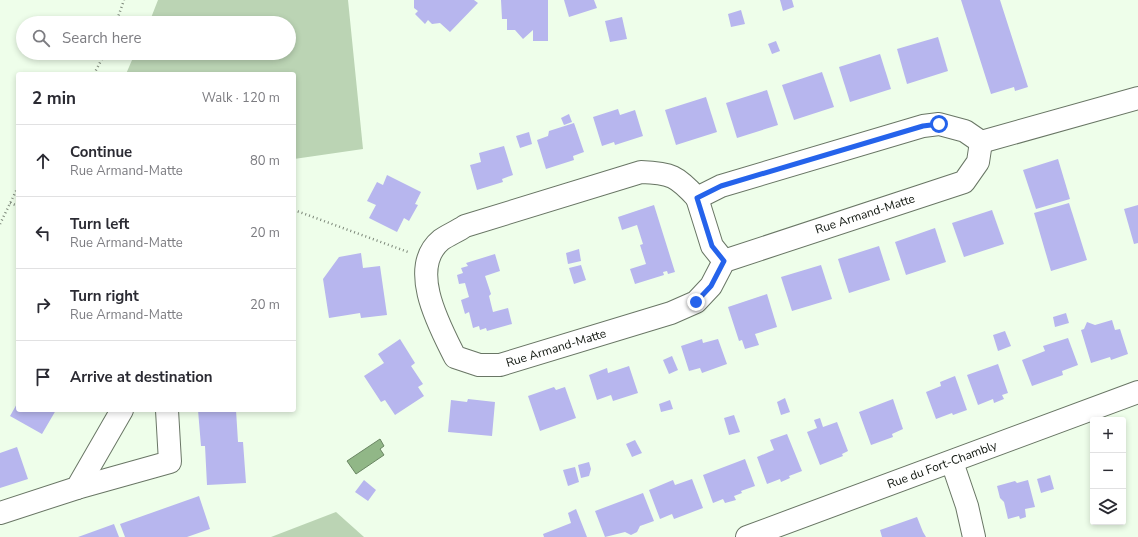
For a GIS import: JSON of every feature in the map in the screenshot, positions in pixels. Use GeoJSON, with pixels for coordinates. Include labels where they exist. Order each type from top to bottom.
{"type":"FeatureCollection","features":[{"type":"Feature","properties":{"kind":"street"},"geometry":{"type":"LineString","coordinates":[[697,198],[721,186],[923,126],[939,124],[965,131],[982,142],[1138,98]]}},
{"type":"Feature","properties":{"kind":"street","name":"Rue Armand-Matte"},"geometry":{"type":"LineString","coordinates":[[724,261],[712,246],[697,198],[682,181],[662,172],[641,172],[466,226],[440,241],[428,259],[425,282],[439,326],[455,357],[479,365],[500,365],[671,313],[696,302],[711,286],[724,261],[964,182],[978,162],[982,142]]}},
{"type":"Feature","properties":{"kind":"street","name":"Rue du Fort-Chambly"},"geometry":{"type":"LineString","coordinates":[[747,537],[1138,392]]}},
{"type":"Feature","properties":{"kind":"street"},"geometry":{"type":"LineString","coordinates":[[77,488],[121,412]]}},
{"type":"Feature","properties":{"kind":"street"},"geometry":{"type":"LineString","coordinates":[[0,513],[77,488],[170,462],[167,412]]}},
{"type":"Feature","properties":{"kind":"street"},"geometry":{"type":"LineString","coordinates":[[952,462],[967,506],[974,537]]}},
{"type":"Feature","properties":{"kind":"path"},"geometry":{"type":"LineString","coordinates":[[118,16],[124,0]]}},
{"type":"Feature","properties":{"kind":"path"},"geometry":{"type":"LineString","coordinates":[[95,72],[101,60]]}},
{"type":"Feature","properties":{"kind":"path"},"geometry":{"type":"LineString","coordinates":[[0,224],[16,191]]}},
{"type":"Feature","properties":{"kind":"path"},"geometry":{"type":"LineString","coordinates":[[10,203],[16,205]]}},
{"type":"Feature","properties":{"kind":"path"},"geometry":{"type":"LineString","coordinates":[[296,211],[428,259]]}},
{"type":"Feature","properties":{"kind":"shaded area"},"geometry":{"type":"Polygon","coordinates":[[[158,0],[348,0],[363,149],[296,159],[296,72],[127,72],[132,60],[296,60],[296,16],[152,16],[158,0]]]}},
{"type":"Feature","properties":{"kind":"shaded area"},"geometry":{"type":"Polygon","coordinates":[[[380,439],[384,446],[380,449],[384,455],[356,474],[347,461],[380,439]]]}},
{"type":"Feature","properties":{"kind":"shaded area"},"geometry":{"type":"Polygon","coordinates":[[[336,512],[364,537],[271,537],[336,512]]]}},
{"type":"Feature","properties":{"kind":"building"},"geometry":{"type":"Polygon","coordinates":[[[414,0],[474,0],[478,3],[450,32],[440,23],[432,24],[428,20],[425,24],[415,14],[418,11],[414,8],[414,0]]]}},
{"type":"Feature","properties":{"kind":"building"},"geometry":{"type":"Polygon","coordinates":[[[501,0],[548,0],[548,41],[533,41],[533,30],[523,39],[515,30],[507,30],[507,19],[502,19],[501,0]]]}},
{"type":"Feature","properties":{"kind":"building"},"geometry":{"type":"Polygon","coordinates":[[[564,0],[594,0],[597,8],[569,17],[564,0]]]}},
{"type":"Feature","properties":{"kind":"building"},"geometry":{"type":"Polygon","coordinates":[[[780,0],[792,0],[794,7],[783,11],[780,0]]]}},
{"type":"Feature","properties":{"kind":"building"},"geometry":{"type":"Polygon","coordinates":[[[961,0],[1000,0],[1028,87],[1015,91],[1014,87],[991,94],[961,0]]]}},
{"type":"Feature","properties":{"kind":"building"},"geometry":{"type":"Polygon","coordinates":[[[741,10],[745,24],[731,27],[728,14],[741,10]]]}},
{"type":"Feature","properties":{"kind":"building"},"geometry":{"type":"Polygon","coordinates":[[[622,17],[627,39],[610,42],[605,21],[622,17]]]}},
{"type":"Feature","properties":{"kind":"building"},"geometry":{"type":"Polygon","coordinates":[[[938,37],[948,71],[907,84],[897,49],[938,37]]]}},
{"type":"Feature","properties":{"kind":"building"},"geometry":{"type":"Polygon","coordinates":[[[776,41],[780,51],[772,54],[768,44],[776,41]]]}},
{"type":"Feature","properties":{"kind":"building"},"geometry":{"type":"Polygon","coordinates":[[[880,54],[891,89],[850,102],[839,67],[880,54]]]}},
{"type":"Feature","properties":{"kind":"building"},"geometry":{"type":"Polygon","coordinates":[[[822,72],[834,107],[794,120],[782,85],[822,72]]]}},
{"type":"Feature","properties":{"kind":"building"},"geometry":{"type":"Polygon","coordinates":[[[767,90],[778,125],[737,138],[726,103],[767,90]]]}},
{"type":"Feature","properties":{"kind":"building"},"geometry":{"type":"Polygon","coordinates":[[[706,97],[717,132],[676,145],[665,110],[706,97]]]}},
{"type":"Feature","properties":{"kind":"building"},"geometry":{"type":"Polygon","coordinates":[[[618,109],[620,115],[635,110],[643,136],[615,145],[614,142],[602,146],[593,117],[618,109]]]}},
{"type":"Feature","properties":{"kind":"building"},"geometry":{"type":"Polygon","coordinates":[[[569,114],[572,122],[564,125],[561,118],[569,114]]]}},
{"type":"Feature","properties":{"kind":"building"},"geometry":{"type":"Polygon","coordinates":[[[574,123],[584,152],[573,156],[574,160],[546,169],[537,140],[548,136],[549,131],[574,123]]]}},
{"type":"Feature","properties":{"kind":"building"},"geometry":{"type":"Polygon","coordinates":[[[529,132],[532,144],[520,148],[516,136],[529,132]]]}},
{"type":"Feature","properties":{"kind":"building"},"geometry":{"type":"Polygon","coordinates":[[[504,146],[513,175],[502,179],[503,182],[477,190],[470,165],[481,162],[479,153],[504,146]]]}},
{"type":"Feature","properties":{"kind":"building"},"geometry":{"type":"Polygon","coordinates":[[[1058,159],[1070,199],[1036,209],[1023,170],[1058,159]]]}},
{"type":"Feature","properties":{"kind":"building"},"geometry":{"type":"Polygon","coordinates":[[[387,175],[421,192],[415,204],[418,205],[409,221],[404,218],[397,232],[369,218],[376,205],[367,201],[377,182],[383,185],[387,175]]]}},
{"type":"Feature","properties":{"kind":"building"},"geometry":{"type":"Polygon","coordinates":[[[1069,203],[1087,260],[1051,271],[1034,213],[1069,203]]]}},
{"type":"Feature","properties":{"kind":"building"},"geometry":{"type":"Polygon","coordinates":[[[654,205],[675,272],[668,274],[667,271],[663,272],[664,275],[635,284],[630,269],[646,264],[640,245],[643,244],[637,225],[622,230],[618,217],[654,205]]]}},
{"type":"Feature","properties":{"kind":"building"},"geometry":{"type":"Polygon","coordinates":[[[1138,205],[1138,243],[1134,244],[1124,209],[1138,205]]]}},
{"type":"Feature","properties":{"kind":"building"},"geometry":{"type":"Polygon","coordinates":[[[992,210],[1004,244],[964,257],[952,223],[992,210]]]}},
{"type":"Feature","properties":{"kind":"building"},"geometry":{"type":"Polygon","coordinates":[[[935,228],[946,262],[906,275],[895,242],[935,228]]]}},
{"type":"Feature","properties":{"kind":"building"},"geometry":{"type":"Polygon","coordinates":[[[879,246],[890,280],[849,293],[838,259],[879,246]]]}},
{"type":"Feature","properties":{"kind":"building"},"geometry":{"type":"Polygon","coordinates":[[[579,249],[581,261],[568,264],[566,253],[579,249]]]}},
{"type":"Feature","properties":{"kind":"building"},"geometry":{"type":"Polygon","coordinates":[[[361,253],[363,268],[380,266],[387,315],[361,318],[360,313],[329,318],[323,279],[339,257],[361,253]]]}},
{"type":"Feature","properties":{"kind":"building"},"geometry":{"type":"Polygon","coordinates":[[[495,254],[500,271],[485,276],[491,294],[489,296],[493,312],[508,308],[512,324],[487,331],[486,328],[480,330],[479,326],[473,328],[469,312],[465,314],[461,300],[469,297],[465,283],[459,284],[457,275],[463,273],[461,268],[468,266],[466,263],[495,254]]]}},
{"type":"Feature","properties":{"kind":"building"},"geometry":{"type":"Polygon","coordinates":[[[581,265],[586,280],[574,284],[569,268],[581,265]]]}},
{"type":"Feature","properties":{"kind":"building"},"geometry":{"type":"Polygon","coordinates":[[[821,265],[832,299],[792,311],[781,277],[821,265]]]}},
{"type":"Feature","properties":{"kind":"building"},"geometry":{"type":"Polygon","coordinates":[[[767,294],[777,327],[755,334],[759,345],[745,349],[742,340],[739,341],[728,307],[767,294]]]}},
{"type":"Feature","properties":{"kind":"building"},"geometry":{"type":"Polygon","coordinates":[[[1066,313],[1069,323],[1055,327],[1053,317],[1066,313]]]}},
{"type":"Feature","properties":{"kind":"building"},"geometry":{"type":"Polygon","coordinates":[[[1112,320],[1115,330],[1120,329],[1128,354],[1111,360],[1110,357],[1091,363],[1081,330],[1084,329],[1087,322],[1095,325],[1112,320]]]}},
{"type":"Feature","properties":{"kind":"building"},"geometry":{"type":"Polygon","coordinates":[[[1005,331],[1011,346],[998,351],[993,335],[1005,331]]]}},
{"type":"Feature","properties":{"kind":"building"},"geometry":{"type":"Polygon","coordinates":[[[1068,338],[1078,365],[1062,371],[1063,375],[1032,386],[1022,360],[1045,351],[1043,346],[1068,338]]]}},
{"type":"Feature","properties":{"kind":"building"},"geometry":{"type":"Polygon","coordinates":[[[400,339],[415,363],[411,366],[423,384],[418,387],[424,396],[395,415],[385,400],[381,402],[364,376],[384,363],[378,354],[400,339]]]}},
{"type":"Feature","properties":{"kind":"building"},"geometry":{"type":"Polygon","coordinates":[[[702,339],[703,343],[718,339],[727,364],[702,373],[700,368],[689,371],[681,346],[702,339]]]}},
{"type":"Feature","properties":{"kind":"building"},"geometry":{"type":"Polygon","coordinates":[[[672,356],[678,370],[669,374],[663,360],[672,356]]]}},
{"type":"Feature","properties":{"kind":"building"},"geometry":{"type":"Polygon","coordinates":[[[998,364],[1008,393],[1002,395],[1004,399],[994,403],[993,399],[978,405],[967,375],[998,364]]]}},
{"type":"Feature","properties":{"kind":"building"},"geometry":{"type":"Polygon","coordinates":[[[629,366],[638,393],[613,401],[611,395],[597,400],[589,375],[607,368],[608,373],[629,366]]]}},
{"type":"Feature","properties":{"kind":"building"},"geometry":{"type":"Polygon","coordinates":[[[955,376],[967,410],[953,415],[952,413],[936,419],[926,392],[941,386],[940,382],[955,376]]]}},
{"type":"Feature","properties":{"kind":"building"},"geometry":{"type":"Polygon","coordinates":[[[554,387],[556,390],[565,387],[576,418],[540,431],[528,396],[554,387]]]}},
{"type":"Feature","properties":{"kind":"building"},"geometry":{"type":"Polygon","coordinates":[[[785,398],[790,412],[781,415],[777,402],[785,398]]]}},
{"type":"Feature","properties":{"kind":"building"},"geometry":{"type":"Polygon","coordinates":[[[468,399],[495,402],[492,436],[448,432],[451,400],[467,402],[468,399]]]}},
{"type":"Feature","properties":{"kind":"building"},"geometry":{"type":"Polygon","coordinates":[[[893,399],[903,429],[892,434],[893,437],[871,445],[859,412],[893,399]]]}},
{"type":"Feature","properties":{"kind":"building"},"geometry":{"type":"Polygon","coordinates":[[[670,400],[673,409],[661,412],[659,404],[670,400]]]}},
{"type":"Feature","properties":{"kind":"building"},"geometry":{"type":"Polygon","coordinates":[[[16,406],[16,412],[55,412],[42,434],[10,416],[16,406]]]}},
{"type":"Feature","properties":{"kind":"building"},"geometry":{"type":"Polygon","coordinates":[[[198,412],[236,412],[238,442],[243,442],[246,483],[207,485],[205,446],[201,446],[198,412]]]}},
{"type":"Feature","properties":{"kind":"building"},"geometry":{"type":"Polygon","coordinates":[[[734,415],[740,432],[729,435],[724,418],[734,415]]]}},
{"type":"Feature","properties":{"kind":"building"},"geometry":{"type":"Polygon","coordinates":[[[820,418],[823,427],[837,422],[848,451],[842,454],[843,456],[820,465],[807,432],[817,428],[814,420],[820,418]]]}},
{"type":"Feature","properties":{"kind":"building"},"geometry":{"type":"Polygon","coordinates":[[[787,434],[802,471],[789,476],[790,478],[781,482],[780,479],[767,484],[757,457],[774,450],[770,440],[787,434]]]}},
{"type":"Feature","properties":{"kind":"building"},"geometry":{"type":"Polygon","coordinates":[[[635,440],[642,453],[632,457],[626,444],[635,440]]]}},
{"type":"Feature","properties":{"kind":"building"},"geometry":{"type":"Polygon","coordinates":[[[17,447],[28,479],[0,488],[0,453],[17,447]]]}},
{"type":"Feature","properties":{"kind":"building"},"geometry":{"type":"Polygon","coordinates":[[[745,459],[755,486],[741,491],[742,493],[734,496],[736,500],[725,503],[723,499],[713,503],[703,475],[745,459]]]}},
{"type":"Feature","properties":{"kind":"building"},"geometry":{"type":"Polygon","coordinates":[[[589,462],[591,469],[589,476],[581,478],[578,465],[589,462]]]}},
{"type":"Feature","properties":{"kind":"building"},"geometry":{"type":"Polygon","coordinates":[[[575,467],[579,482],[568,486],[563,470],[575,467]]]}},
{"type":"Feature","properties":{"kind":"building"},"geometry":{"type":"Polygon","coordinates":[[[1050,475],[1054,489],[1041,493],[1037,479],[1050,475]]]}},
{"type":"Feature","properties":{"kind":"building"},"geometry":{"type":"Polygon","coordinates":[[[692,479],[703,508],[674,519],[672,514],[660,519],[649,490],[673,480],[675,485],[692,479]]]}},
{"type":"Feature","properties":{"kind":"building"},"geometry":{"type":"Polygon","coordinates":[[[364,480],[376,490],[368,501],[355,492],[364,480]]]}},
{"type":"Feature","properties":{"kind":"building"},"geometry":{"type":"Polygon","coordinates":[[[1028,480],[1035,507],[1025,509],[1026,517],[1020,519],[1019,516],[1008,519],[1004,502],[1000,498],[997,486],[1015,481],[1017,483],[1028,480]]]}},
{"type":"Feature","properties":{"kind":"building"},"geometry":{"type":"Polygon","coordinates":[[[643,493],[654,521],[640,526],[637,532],[631,535],[625,532],[605,537],[595,511],[643,493]]]}},
{"type":"Feature","properties":{"kind":"building"},"geometry":{"type":"Polygon","coordinates":[[[199,496],[210,529],[187,537],[125,537],[120,524],[199,496]]]}},
{"type":"Feature","properties":{"kind":"building"},"geometry":{"type":"Polygon","coordinates":[[[576,509],[587,537],[544,537],[543,534],[571,523],[568,513],[576,509]]]}},
{"type":"Feature","properties":{"kind":"building"},"geometry":{"type":"Polygon","coordinates":[[[917,517],[926,537],[882,537],[880,530],[917,517]]]}},
{"type":"Feature","properties":{"kind":"building"},"geometry":{"type":"Polygon","coordinates":[[[114,524],[119,537],[78,537],[114,524]]]}},
{"type":"Feature","properties":{"kind":"route"},"geometry":{"type":"LineString","coordinates":[[696,302],[711,286],[724,261],[712,246],[697,198],[721,186],[923,126],[939,124]]}}]}
